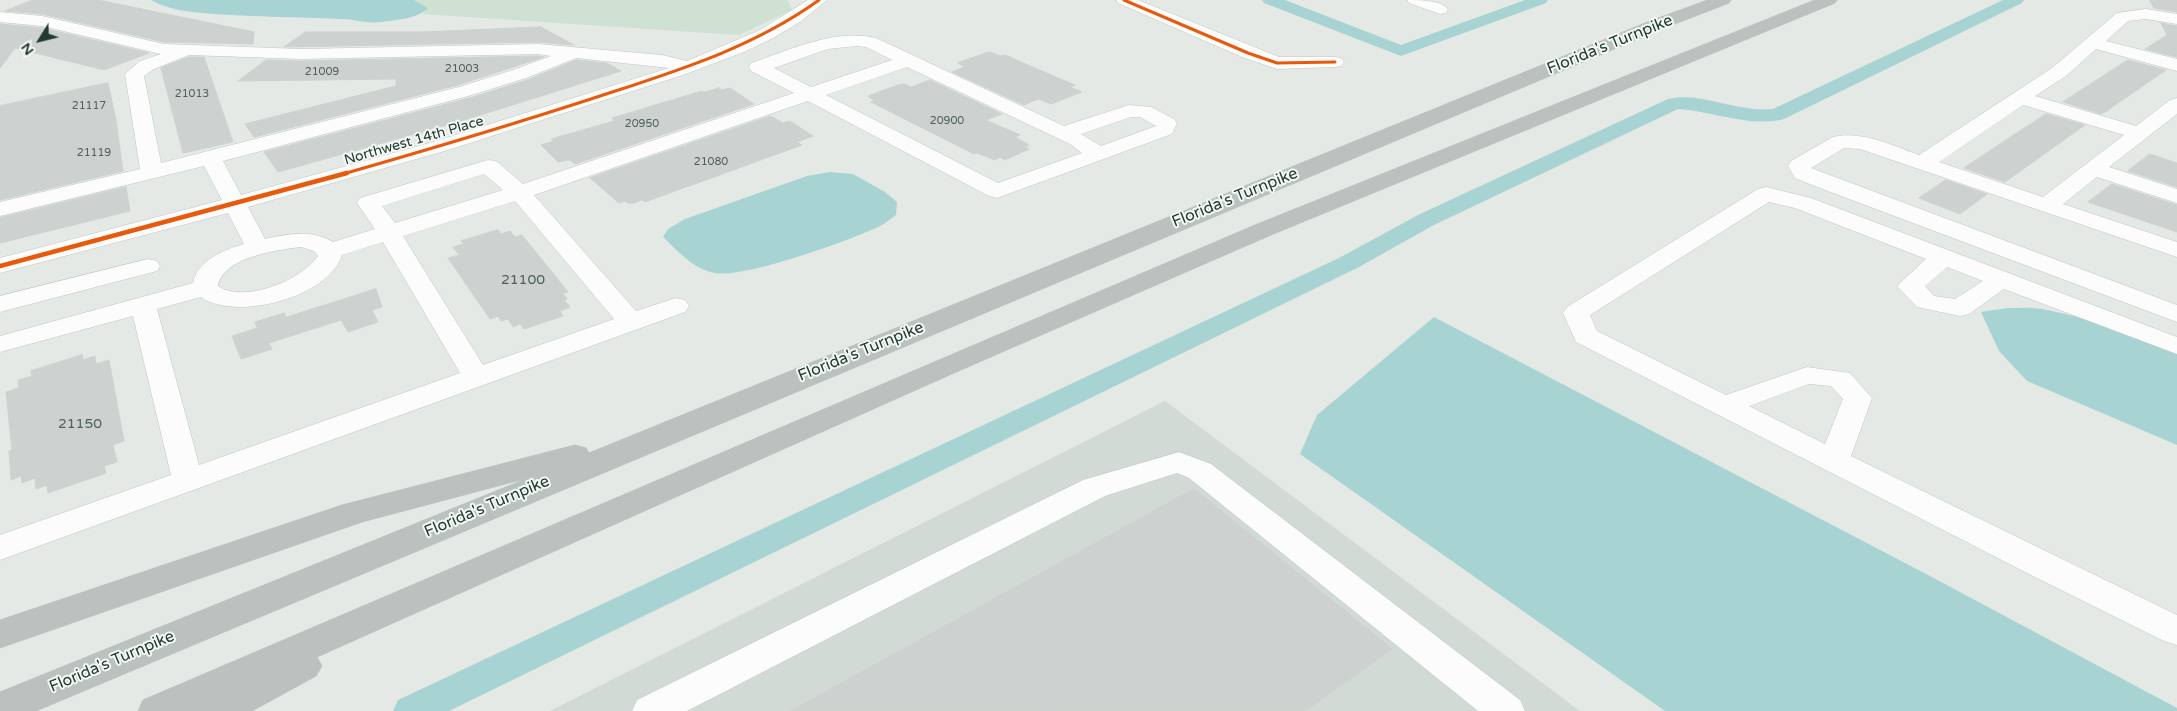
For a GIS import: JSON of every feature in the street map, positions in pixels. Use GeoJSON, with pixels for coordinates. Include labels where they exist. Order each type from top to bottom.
{"type":"FeatureCollection","features":[{"type":"Feature","properties":{"kind":"highway"},"geometry":{"type":"LineString","coordinates":[[1656,25],[1708,0]]}},
{"type":"Feature","properties":{"kind":"highway","name":"Florida's Turnpike"},"geometry":{"type":"LineString","coordinates":[[0,709],[1656,25],[1723,0]]}},
{"type":"Feature","properties":{"kind":"highway"},"geometry":{"type":"LineString","coordinates":[[157,711],[1263,230],[1829,0]]}},
{"type":"Feature","properties":{"kind":"highway"},"geometry":{"type":"LineString","coordinates":[[0,634],[353,513],[675,429]]}},
{"type":"Feature","properties":{"kind":"highway"},"geometry":{"type":"LineString","coordinates":[[217,711],[499,562]]}},
{"type":"Feature","properties":{"kind":"street","name":"Northwest 14th Place"},"geometry":{"type":"LineString","coordinates":[[0,266],[236,204],[503,127],[686,67],[764,36],[796,18],[818,0]]}},
{"type":"Feature","properties":{"kind":"street"},"geometry":{"type":"LineString","coordinates":[[1124,0],[1248,53],[1277,63],[1335,62]]}},
{"type":"Feature","properties":{"kind":"street"},"geometry":{"type":"LineString","coordinates":[[1415,0],[1440,9]]}},
{"type":"Feature","properties":{"kind":"street"},"geometry":{"type":"LineString","coordinates":[[1922,163],[2060,72],[2123,17],[2146,14],[2177,19]]}},
{"type":"Feature","properties":{"kind":"street"},"geometry":{"type":"LineString","coordinates":[[0,17],[42,22],[164,49],[301,54],[538,49],[662,60],[686,67]]}},
{"type":"Feature","properties":{"kind":"street"},"geometry":{"type":"LineString","coordinates":[[1063,134],[1129,111],[1144,111],[1167,123],[1165,130],[1098,154],[997,190],[758,67],[844,41],[870,42],[1063,134],[1098,154]]}},
{"type":"Feature","properties":{"kind":"street"},"geometry":{"type":"LineString","coordinates":[[2093,43],[2177,65]]}},
{"type":"Feature","properties":{"kind":"street"},"geometry":{"type":"LineString","coordinates":[[152,173],[134,74],[147,65],[188,50]]}},
{"type":"Feature","properties":{"kind":"street"},"geometry":{"type":"LineString","coordinates":[[0,209],[152,173],[438,98],[523,73],[574,52]]}},
{"type":"Feature","properties":{"kind":"street"},"geometry":{"type":"LineString","coordinates":[[205,288],[209,274],[220,263],[257,247],[281,241],[301,240],[316,243],[329,251],[519,192],[910,60]]}},
{"type":"Feature","properties":{"kind":"street"},"geometry":{"type":"LineString","coordinates":[[2020,98],[2140,133]]}},
{"type":"Feature","properties":{"kind":"street"},"geometry":{"type":"LineString","coordinates":[[2047,205],[2177,104]]}},
{"type":"Feature","properties":{"kind":"street"},"geometry":{"type":"LineString","coordinates":[[2177,250],[1863,143],[1840,141],[1799,166],[1803,172],[1820,180],[2177,314]]}},
{"type":"Feature","properties":{"kind":"street"},"geometry":{"type":"LineString","coordinates":[[211,158],[257,247]]}},
{"type":"Feature","properties":{"kind":"street"},"geometry":{"type":"LineString","coordinates":[[476,377],[390,233],[368,203],[488,166],[519,192],[631,322]]}},
{"type":"Feature","properties":{"kind":"street"},"geometry":{"type":"LineString","coordinates":[[2094,169],[2177,196]]}},
{"type":"Feature","properties":{"kind":"street"},"geometry":{"type":"LineString","coordinates":[[2177,346],[1803,204],[1766,194],[1576,313],[1586,336],[2043,566],[2177,630]]}},
{"type":"Feature","properties":{"kind":"street"},"geometry":{"type":"LineString","coordinates":[[0,344],[205,288],[218,296],[235,299],[256,298],[278,292],[299,285],[316,275],[327,265],[330,256],[329,251]]}},
{"type":"Feature","properties":{"kind":"street"},"geometry":{"type":"LineString","coordinates":[[1943,257],[1910,286],[1926,302],[1960,308],[2002,279]]}},
{"type":"Feature","properties":{"kind":"street"},"geometry":{"type":"LineString","coordinates":[[0,304],[148,266]]}},
{"type":"Feature","properties":{"kind":"street"},"geometry":{"type":"LineString","coordinates":[[121,273],[136,307],[188,481]]}},
{"type":"Feature","properties":{"kind":"street"},"geometry":{"type":"LineString","coordinates":[[0,548],[676,306]]}},
{"type":"Feature","properties":{"kind":"street"},"geometry":{"type":"LineString","coordinates":[[1725,405],[1807,375],[1840,379],[1858,398],[1834,460]]}},
{"type":"Feature","properties":{"kind":"street"},"geometry":{"type":"LineString","coordinates":[[650,711],[1094,488],[1179,462],[1200,471],[1494,708]]}},
{"type":"Feature","properties":{"kind":"shaded area"},"geometry":{"type":"Polygon","coordinates":[[[1165,401],[1580,711],[550,711],[1165,401]]]}},
{"type":"Feature","properties":{"kind":"green space"},"geometry":{"type":"Polygon","coordinates":[[[414,0],[787,0],[792,10],[739,35],[423,14],[427,8],[414,0]]]}},
{"type":"Feature","properties":{"kind":"water"},"geometry":{"type":"Polygon","coordinates":[[[151,0],[414,0],[428,8],[418,15],[406,18],[371,22],[345,19],[197,13],[174,9],[151,0]]]}},
{"type":"Feature","properties":{"kind":"water"},"geometry":{"type":"Polygon","coordinates":[[[830,172],[853,174],[885,192],[897,202],[896,215],[880,226],[823,249],[772,264],[729,273],[715,273],[700,268],[663,237],[668,229],[685,219],[807,176],[830,172]]]}},
{"type":"Feature","properties":{"kind":"water"},"geometry":{"type":"Polygon","coordinates":[[[2007,308],[2038,308],[2059,312],[2110,327],[2177,352],[2177,445],[2027,381],[1999,351],[1981,312],[2007,308]]]}},
{"type":"Feature","properties":{"kind":"water"},"geometry":{"type":"Polygon","coordinates":[[[1434,317],[1928,575],[2177,708],[2177,711],[1665,711],[1300,454],[1317,415],[1434,317]]]}},
{"type":"Feature","properties":{"kind":"building"},"geometry":{"type":"Polygon","coordinates":[[[33,0],[98,0],[254,32],[253,44],[164,42],[42,14],[5,11],[33,0]]]}},
{"type":"Feature","properties":{"kind":"building"},"geometry":{"type":"Polygon","coordinates":[[[2150,0],[2177,0],[2177,12],[2154,8],[2150,0]]]}},
{"type":"Feature","properties":{"kind":"building"},"geometry":{"type":"Polygon","coordinates":[[[2161,23],[2177,26],[2177,57],[2145,49],[2167,35],[2161,23]]]}},
{"type":"Feature","properties":{"kind":"building"},"geometry":{"type":"Polygon","coordinates":[[[0,24],[42,28],[149,53],[104,70],[15,48],[0,68],[0,24]]]}},
{"type":"Feature","properties":{"kind":"building"},"geometry":{"type":"Polygon","coordinates":[[[541,27],[574,45],[538,42],[284,47],[305,32],[422,32],[541,27]]]}},
{"type":"Feature","properties":{"kind":"building"},"geometry":{"type":"Polygon","coordinates":[[[989,52],[1001,56],[1005,55],[1075,85],[1070,87],[1082,92],[1051,104],[1038,99],[1024,105],[952,72],[964,67],[958,63],[989,52]]]}},
{"type":"Feature","properties":{"kind":"building"},"geometry":{"type":"Polygon","coordinates":[[[189,57],[204,57],[233,142],[183,153],[161,68],[189,57]]]}},
{"type":"Feature","properties":{"kind":"building"},"geometry":{"type":"Polygon","coordinates":[[[544,57],[458,85],[254,137],[245,124],[396,86],[396,79],[238,81],[266,60],[301,61],[544,57]]]}},
{"type":"Feature","properties":{"kind":"building"},"geometry":{"type":"Polygon","coordinates":[[[576,60],[607,63],[621,71],[458,122],[278,172],[264,152],[473,97],[527,80],[576,60]]]}},
{"type":"Feature","properties":{"kind":"building"},"geometry":{"type":"Polygon","coordinates":[[[2128,60],[2166,70],[2101,114],[2063,102],[2128,60]]]}},
{"type":"Feature","properties":{"kind":"building"},"geometry":{"type":"Polygon","coordinates":[[[930,80],[1002,114],[986,120],[1020,135],[1015,137],[1029,145],[1025,147],[1029,149],[1005,160],[1000,157],[995,160],[977,153],[974,154],[871,102],[874,101],[868,96],[898,85],[904,84],[911,87],[930,80]]]}},
{"type":"Feature","properties":{"kind":"building"},"geometry":{"type":"Polygon","coordinates":[[[108,83],[116,120],[123,171],[0,200],[0,106],[108,83]]]}},
{"type":"Feature","properties":{"kind":"building"},"geometry":{"type":"Polygon","coordinates":[[[720,88],[722,90],[730,88],[754,104],[575,164],[570,160],[558,162],[541,145],[554,141],[551,139],[614,121],[612,118],[702,91],[720,88]]]}},
{"type":"Feature","properties":{"kind":"building"},"geometry":{"type":"Polygon","coordinates":[[[2046,114],[2085,125],[2005,182],[1964,168],[2046,114]]]}},
{"type":"Feature","properties":{"kind":"building"},"geometry":{"type":"Polygon","coordinates":[[[771,116],[783,123],[790,121],[813,136],[797,142],[802,145],[645,202],[642,200],[634,203],[625,201],[619,203],[590,178],[771,116]]]}},
{"type":"Feature","properties":{"kind":"building"},"geometry":{"type":"Polygon","coordinates":[[[2150,154],[2177,163],[2177,187],[2128,171],[2150,154]]]}},
{"type":"Feature","properties":{"kind":"building"},"geometry":{"type":"Polygon","coordinates":[[[1946,180],[1987,194],[1960,214],[1919,198],[1946,180]]]}},
{"type":"Feature","properties":{"kind":"building"},"geometry":{"type":"Polygon","coordinates":[[[2112,184],[2177,205],[2177,232],[2088,202],[2112,184]]]}},
{"type":"Feature","properties":{"kind":"building"},"geometry":{"type":"Polygon","coordinates":[[[126,187],[130,211],[0,243],[0,218],[126,187]]]}},
{"type":"Feature","properties":{"kind":"building"},"geometry":{"type":"Polygon","coordinates":[[[498,230],[501,234],[510,231],[515,237],[522,235],[568,292],[563,293],[567,299],[564,300],[570,307],[560,311],[563,316],[524,329],[520,324],[513,327],[508,319],[501,321],[498,316],[490,319],[448,258],[459,255],[453,247],[464,244],[461,241],[498,230]]]}},
{"type":"Feature","properties":{"kind":"building"},"geometry":{"type":"Polygon","coordinates":[[[376,289],[382,307],[372,310],[378,322],[348,332],[341,320],[269,343],[272,349],[241,359],[232,336],[257,328],[255,322],[284,313],[286,317],[376,289]]]}},
{"type":"Feature","properties":{"kind":"building"},"geometry":{"type":"Polygon","coordinates":[[[82,355],[83,360],[95,356],[96,364],[109,360],[124,441],[113,445],[117,462],[104,466],[106,473],[48,493],[47,485],[36,489],[35,478],[22,483],[21,476],[11,480],[9,451],[12,450],[6,392],[19,388],[18,380],[32,376],[31,371],[82,355]]]}},
{"type":"Feature","properties":{"kind":"building"},"geometry":{"type":"Polygon","coordinates":[[[1194,489],[1392,649],[1305,711],[791,711],[1194,489]]]}},
{"type":"Feature","properties":{"kind":"waterway"},"geometry":{"type":"LineString","coordinates":[[1270,0],[1401,51],[1540,0]]}},
{"type":"Feature","properties":{"kind":"waterway"},"geometry":{"type":"LineString","coordinates":[[412,711],[1348,263],[1426,220],[1675,103],[1698,104],[1757,117],[1777,115],[2016,0]]}},
{"type":"Feature","properties":{"kind":"cycle path"},"geometry":{"type":"LineString","coordinates":[[0,266],[221,208],[367,167],[513,124],[645,82],[737,48],[794,18],[819,0]]}},
{"type":"Feature","properties":{"kind":"cycle path"},"geometry":{"type":"LineString","coordinates":[[1124,0],[1248,53],[1277,63],[1335,62]]}}]}
